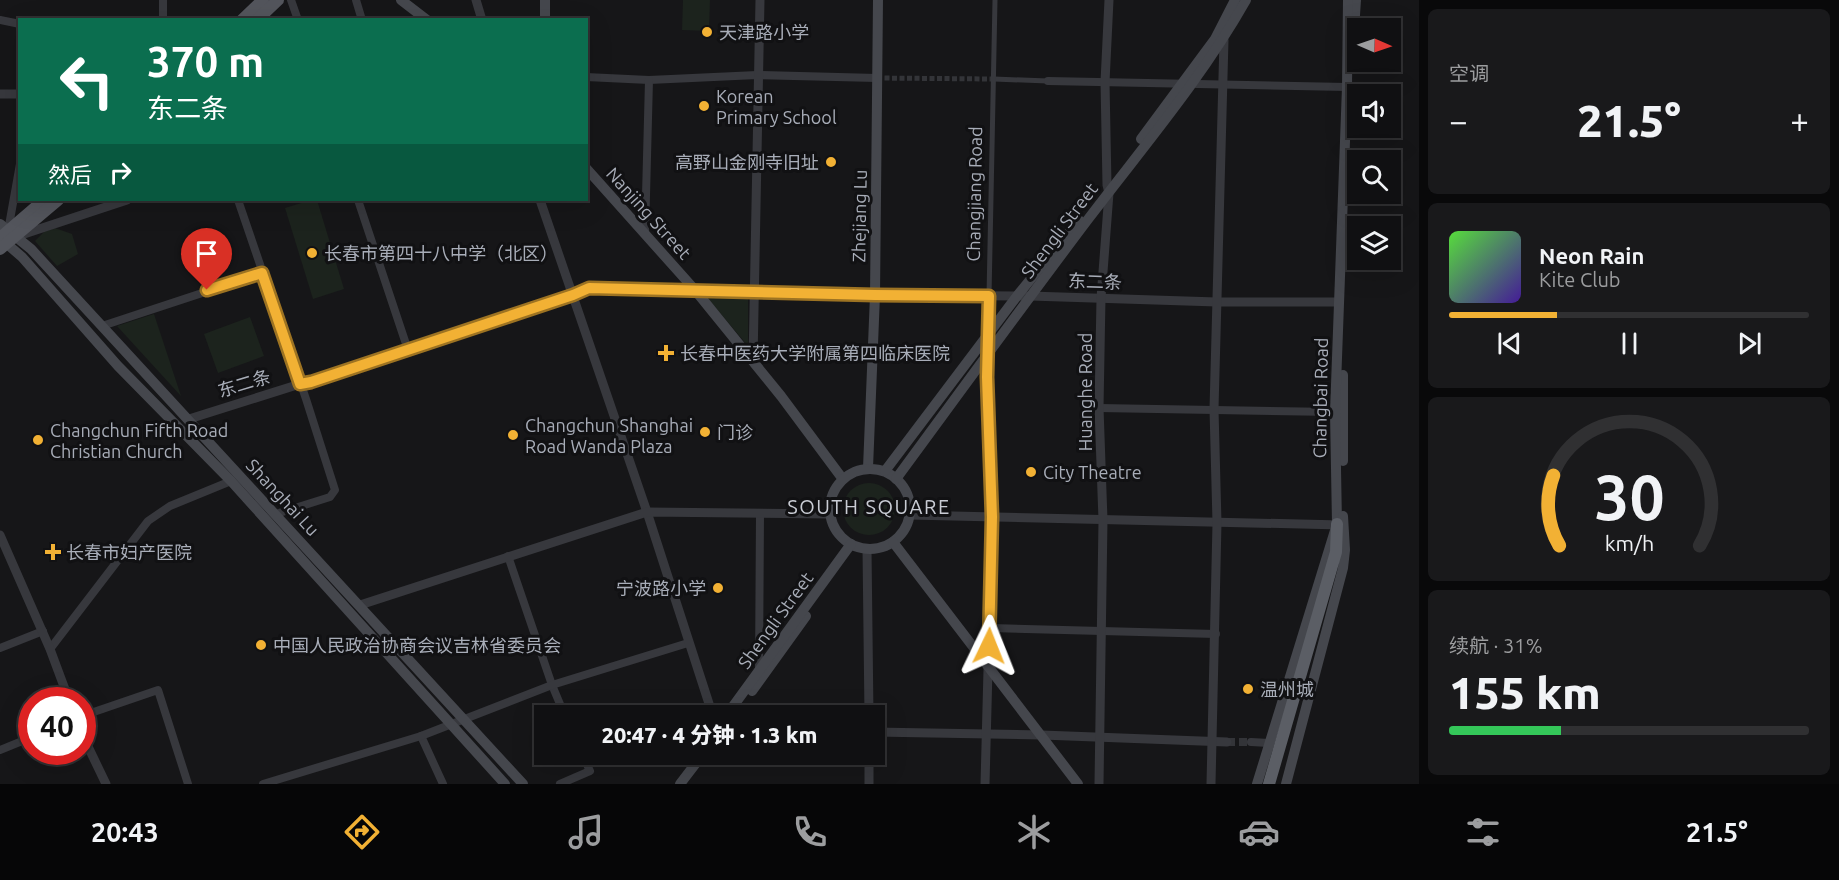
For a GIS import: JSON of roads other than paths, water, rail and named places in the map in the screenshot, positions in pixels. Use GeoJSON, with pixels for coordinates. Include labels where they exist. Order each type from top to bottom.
{"type":"FeatureCollection","features":[{"type":"Feature","properties":{"kind":"highway"},"geometry":{"type":"LineString","coordinates":[[1269,784],[1336,552],[1340,524]]}},
{"type":"Feature","properties":{"kind":"main road"},"geometry":{"type":"LineString","coordinates":[[244,18],[263,0]]}},
{"type":"Feature","properties":{"kind":"main road"},"geometry":{"type":"LineString","coordinates":[[259,18],[278,0]]}},
{"type":"Feature","properties":{"kind":"main road"},"geometry":{"type":"LineString","coordinates":[[401,0],[424,18]]}},
{"type":"Feature","properties":{"kind":"main road"},"geometry":{"type":"LineString","coordinates":[[545,0],[545,18]]}},
{"type":"Feature","properties":{"kind":"main road","name":"Zhejiang Lu"},"geometry":{"type":"LineString","coordinates":[[868,468],[875,295],[878,0]]}},
{"type":"Feature","properties":{"kind":"main road","name":"Shengli Street"},"geometry":{"type":"LineString","coordinates":[[1187,85],[1235,0]]}},
{"type":"Feature","properties":{"kind":"main road","name":"Shengli Street"},"geometry":{"type":"LineString","coordinates":[[896,479],[1108,189],[1224,40],[1246,0]]}},
{"type":"Feature","properties":{"kind":"main road","name":"Changbai Road"},"geometry":{"type":"LineString","coordinates":[[1347,84],[1348,0]]}},
{"type":"Feature","properties":{"kind":"main road","name":"Changbai Road"},"geometry":{"type":"LineString","coordinates":[[1257,784],[1340,524],[1345,218],[1356,0]]}},
{"type":"Feature","properties":{"kind":"main road","name":"Changbai Road"},"geometry":{"type":"LineString","coordinates":[[1286,784],[1343,568],[1345,550],[1340,524],[1335,412],[1347,87]]}},
{"type":"Feature","properties":{"kind":"main road","name":"Nanjing Street"},"geometry":{"type":"LineString","coordinates":[[588,170],[695,290],[753,361],[842,478]]}},
{"type":"Feature","properties":{"kind":"main road","name":"Shengli Street"},"geometry":{"type":"LineString","coordinates":[[885,471],[1017,296],[1108,189]]}},
{"type":"Feature","properties":{"kind":"main road"},"geometry":{"type":"LineString","coordinates":[[4,237],[43,201]]}},
{"type":"Feature","properties":{"kind":"main road"},"geometry":{"type":"LineString","coordinates":[[4,237],[57,201]]}},
{"type":"Feature","properties":{"kind":"main road","name":"Shanghai Lu"},"geometry":{"type":"LineString","coordinates":[[4,237],[31,249],[523,784]]}},
{"type":"Feature","properties":{"kind":"main road","name":"Shanghai Lu"},"geometry":{"type":"LineString","coordinates":[[4,237],[118,366],[231,481],[505,784]]}},
{"type":"Feature","properties":{"kind":"main road"},"geometry":{"type":"LineString","coordinates":[[868,468],[885,471],[896,479],[907,495],[910,515],[902,532],[893,542],[876,549],[858,547],[832,525],[832,491],[842,478],[853,471],[868,468]]}},
{"type":"Feature","properties":{"kind":"main road"},"geometry":{"type":"LineString","coordinates":[[893,542],[1078,784]]}},
{"type":"Feature","properties":{"kind":"main road","name":"Shengli Street"},"geometry":{"type":"LineString","coordinates":[[734,705],[759,669],[858,547]]}},
{"type":"Feature","properties":{"kind":"main road","name":"Shengli Street"},"geometry":{"type":"LineString","coordinates":[[742,705],[858,547]]}},
{"type":"Feature","properties":{"kind":"main road"},"geometry":{"type":"LineString","coordinates":[[671,784],[686,765]]}},
{"type":"Feature","properties":{"kind":"main road"},"geometry":{"type":"LineString","coordinates":[[680,784],[695,765]]}},
{"type":"Feature","properties":{"kind":"street"},"geometry":{"type":"LineString","coordinates":[[163,0],[163,18]]}},
{"type":"Feature","properties":{"kind":"street"},"geometry":{"type":"LineString","coordinates":[[291,0],[297,18]]}},
{"type":"Feature","properties":{"kind":"street"},"geometry":{"type":"LineString","coordinates":[[356,0],[361,18]]}},
{"type":"Feature","properties":{"kind":"street"},"geometry":{"type":"LineString","coordinates":[[476,0],[481,18]]}},
{"type":"Feature","properties":{"kind":"street"},"geometry":{"type":"LineString","coordinates":[[753,361],[760,0]]}},
{"type":"Feature","properties":{"kind":"street","name":"Changjiang Road"},"geometry":{"type":"LineString","coordinates":[[985,784],[992,517],[987,356],[995,0]]}},
{"type":"Feature","properties":{"kind":"street","name":"Huanghe Road"},"geometry":{"type":"LineString","coordinates":[[1099,784],[1104,520],[1100,408],[1101,298],[1108,189],[1105,82],[1109,0]]}},
{"type":"Feature","properties":{"kind":"street"},"geometry":{"type":"LineString","coordinates":[[0,20],[18,24]]}},
{"type":"Feature","properties":{"kind":"street"},"geometry":{"type":"LineString","coordinates":[[1211,784],[1217,523],[1214,410],[1224,40]]}},
{"type":"Feature","properties":{"kind":"street"},"geometry":{"type":"LineString","coordinates":[[588,77],[649,80],[758,75],[877,78]]}},
{"type":"Feature","properties":{"kind":"street"},"geometry":{"type":"LineString","coordinates":[[994,79],[1347,87]]}},
{"type":"Feature","properties":{"kind":"street"},"geometry":{"type":"LineString","coordinates":[[645,234],[649,80]]}},
{"type":"Feature","properties":{"kind":"street"},"geometry":{"type":"LineString","coordinates":[[0,94],[18,94]]}},
{"type":"Feature","properties":{"kind":"street"},"geometry":{"type":"LineString","coordinates":[[18,173],[4,237],[124,201]]}},
{"type":"Feature","properties":{"kind":"street"},"geometry":{"type":"LineString","coordinates":[[237,201],[334,486],[334,494],[330,497],[276,514]]}},
{"type":"Feature","properties":{"kind":"street"},"geometry":{"type":"LineString","coordinates":[[358,201],[408,350]]}},
{"type":"Feature","properties":{"kind":"street"},"geometry":{"type":"LineString","coordinates":[[540,201],[647,512],[709,705]]}},
{"type":"Feature","properties":{"kind":"street"},"geometry":{"type":"LineString","coordinates":[[102,326],[262,273]]}},
{"type":"Feature","properties":{"kind":"street","name":"东二条"},"geometry":{"type":"LineString","coordinates":[[189,419],[311,382],[589,288],[875,295],[1030,296],[1217,302],[1338,302]]}},
{"type":"Feature","properties":{"kind":"street"},"geometry":{"type":"LineString","coordinates":[[1100,408],[1335,412]]}},
{"type":"Feature","properties":{"kind":"street"},"geometry":{"type":"LineString","coordinates":[[50,649],[148,521],[170,506],[231,481]]}},
{"type":"Feature","properties":{"kind":"street"},"geometry":{"type":"LineString","coordinates":[[360,605],[647,512],[831,514]]}},
{"type":"Feature","properties":{"kind":"street"},"geometry":{"type":"LineString","coordinates":[[759,669],[760,514]]}},
{"type":"Feature","properties":{"kind":"street"},"geometry":{"type":"LineString","coordinates":[[910,515],[1340,524]]}},
{"type":"Feature","properties":{"kind":"street"},"geometry":{"type":"LineString","coordinates":[[0,535],[4,554],[43,631],[64,687]]}},
{"type":"Feature","properties":{"kind":"street"},"geometry":{"type":"LineString","coordinates":[[858,547],[868,705]]}},
{"type":"Feature","properties":{"kind":"street"},"geometry":{"type":"LineString","coordinates":[[508,556],[560,705]]}},
{"type":"Feature","properties":{"kind":"street"},"geometry":{"type":"LineString","coordinates":[[990,628],[1216,634]]}},
{"type":"Feature","properties":{"kind":"street"},"geometry":{"type":"LineString","coordinates":[[0,648],[43,631]]}},
{"type":"Feature","properties":{"kind":"street"},"geometry":{"type":"LineString","coordinates":[[263,784],[287,780],[420,736],[552,685],[688,643]]}},
{"type":"Feature","properties":{"kind":"street"},"geometry":{"type":"LineString","coordinates":[[96,711],[158,690],[188,784]]}},
{"type":"Feature","properties":{"kind":"street"},"geometry":{"type":"LineString","coordinates":[[885,732],[1227,742]]}},
{"type":"Feature","properties":{"kind":"street"},"geometry":{"type":"LineString","coordinates":[[420,736],[443,784]]}},
{"type":"Feature","properties":{"kind":"street"},"geometry":{"type":"LineString","coordinates":[[1251,742],[1269,743]]}},
{"type":"Feature","properties":{"kind":"street"},"geometry":{"type":"LineString","coordinates":[[0,750],[18,743]]}},
{"type":"Feature","properties":{"kind":"street"},"geometry":{"type":"LineString","coordinates":[[96,763],[106,784]]}},
{"type":"Feature","properties":{"kind":"street"},"geometry":{"type":"LineString","coordinates":[[560,784],[590,771],[587,765]]}},
{"type":"Feature","properties":{"kind":"street"},"geometry":{"type":"LineString","coordinates":[[869,765],[869,784]]}},
{"type":"Feature","properties":{"kind":"tunnel"},"geometry":{"type":"LineString","coordinates":[[877,78],[994,79]]}},
{"type":"Feature","properties":{"kind":"tunnel"},"geometry":{"type":"LineString","coordinates":[[1227,742],[1251,742]]}},
{"type":"Feature","properties":{"kind":"place","name":"天津路小学"},"geometry":{"type":"Point","coordinates":[707,32]}},
{"type":"Feature","properties":{"kind":"place","name":"Korean Primary School"},"geometry":{"type":"Point","coordinates":[704,106]}},
{"type":"Feature","properties":{"kind":"place","name":"高野山金刚寺旧址"},"geometry":{"type":"Point","coordinates":[831,162]}},
{"type":"Feature","properties":{"kind":"place","name":"长春市第四十八中学（北区）"},"geometry":{"type":"Point","coordinates":[312,253]}},
{"type":"Feature","properties":{"kind":"place","name":"长春中医药大学附属第四临床医院"},"geometry":{"type":"Point","coordinates":[666,353]}},
{"type":"Feature","properties":{"kind":"place","name":"门诊"},"geometry":{"type":"Point","coordinates":[705,432]}},
{"type":"Feature","properties":{"kind":"place","name":"Changchun Shanghai Road Wanda Plaza"},"geometry":{"type":"Point","coordinates":[513,435]}},
{"type":"Feature","properties":{"kind":"place","name":"Changchun Fifth Road Christian Church"},"geometry":{"type":"Point","coordinates":[38,440]}},
{"type":"Feature","properties":{"kind":"place","name":"City Theatre"},"geometry":{"type":"Point","coordinates":[1031,472]}},
{"type":"Feature","properties":{"kind":"place","name":"长春市妇产医院"},"geometry":{"type":"Point","coordinates":[53,552]}},
{"type":"Feature","properties":{"kind":"place","name":"宁波路小学"},"geometry":{"type":"Point","coordinates":[718,588]}},
{"type":"Feature","properties":{"kind":"place","name":"中国人民政治协商会议吉林省委员会"},"geometry":{"type":"Point","coordinates":[261,645]}},
{"type":"Feature","properties":{"kind":"place","name":"温州城"},"geometry":{"type":"Point","coordinates":[1248,689]}},
{"type":"Feature","properties":{"kind":"district","name":"SOUTH SQUARE"},"geometry":{"type":"Point","coordinates":[869,506]}}]}
